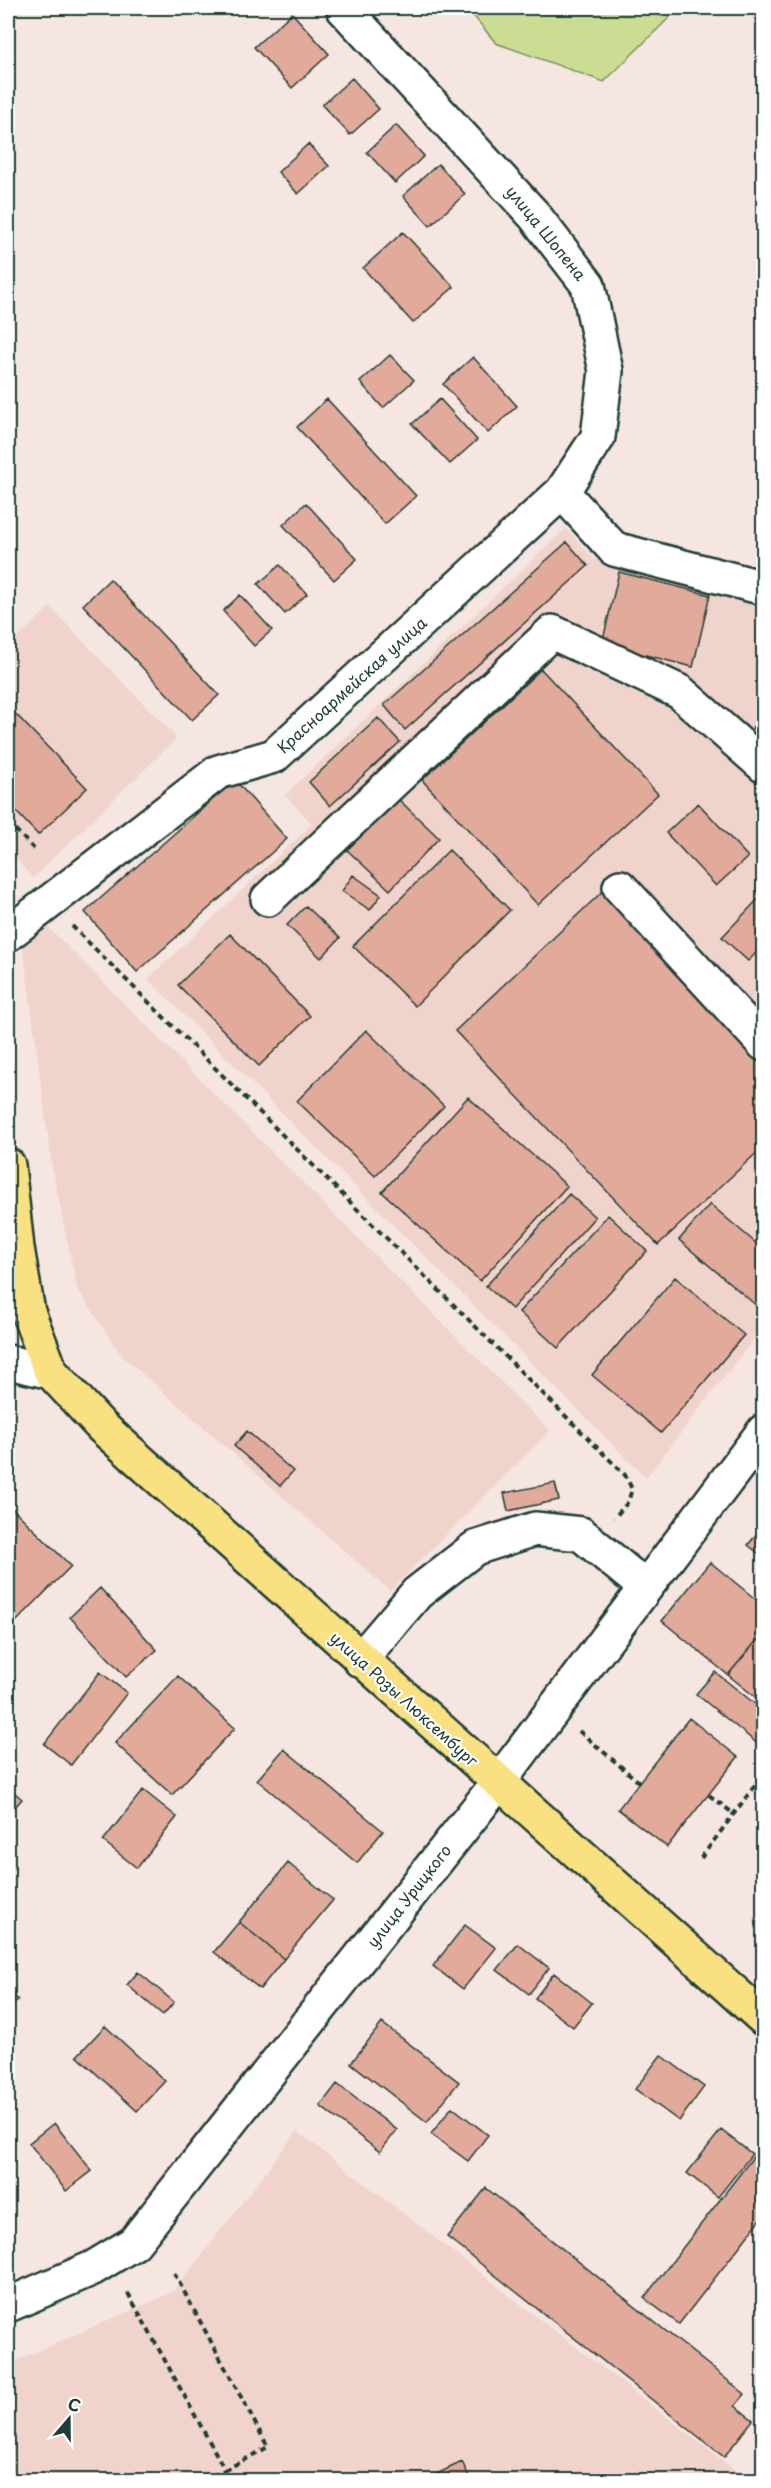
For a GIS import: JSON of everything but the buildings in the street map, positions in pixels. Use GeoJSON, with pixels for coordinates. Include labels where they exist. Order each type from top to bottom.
{"type":"FeatureCollection","features":[{"type":"Feature","properties":{"kind":"main road","name":"улица Розы Люксембург"},"geometry":{"type":"LineString","coordinates":[[8,1165],[17,1248],[28,1312],[51,1372],[102,1427],[764,2019]]}},
{"type":"Feature","properties":{"kind":"street","name":"улица Шопена"},"geometry":{"type":"LineString","coordinates":[[343,8],[534,215],[588,285],[606,371],[598,436],[562,492]]}},
{"type":"Feature","properties":{"kind":"street"},"geometry":{"type":"LineString","coordinates":[[562,492],[614,549],[764,588]]}},
{"type":"Feature","properties":{"kind":"street","name":"Красноармейская улица"},"geometry":{"type":"LineString","coordinates":[[8,934],[218,772],[274,756],[562,492]]}},
{"type":"Feature","properties":{"kind":"street"},"geometry":{"type":"LineString","coordinates":[[268,899],[552,632],[680,692],[764,766]]}},
{"type":"Feature","properties":{"kind":"street"},"geometry":{"type":"LineString","coordinates":[[620,887],[764,1044]]}},
{"type":"Feature","properties":{"kind":"street"},"geometry":{"type":"LineString","coordinates":[[8,1362],[51,1372]]}},
{"type":"Feature","properties":{"kind":"street","name":"улица Урицкого"},"geometry":{"type":"LineString","coordinates":[[8,2305],[93,2268],[134,2243],[498,1783],[764,1431]]}},
{"type":"Feature","properties":{"kind":"street"},"geometry":{"type":"LineString","coordinates":[[360,1660],[417,1593],[475,1548],[535,1529],[581,1534],[645,1587]]}},
{"type":"Feature","properties":{"kind":"path"},"geometry":{"type":"LineString","coordinates":[[8,822],[34,849]]}},
{"type":"Feature","properties":{"kind":"path"},"geometry":{"type":"LineString","coordinates":[[69,923],[625,1475],[632,1489],[628,1502],[592,1543]]}},
{"type":"Feature","properties":{"kind":"path"},"geometry":{"type":"LineString","coordinates":[[554,1709],[639,1782]]}},
{"type":"Feature","properties":{"kind":"path"},"geometry":{"type":"LineString","coordinates":[[701,1858],[759,1780]]}},
{"type":"Feature","properties":{"kind":"path"},"geometry":{"type":"LineString","coordinates":[[709,1795],[734,1814]]}},
{"type":"Feature","properties":{"kind":"path"},"geometry":{"type":"LineString","coordinates":[[174,2273],[268,2447],[205,2481]]}},
{"type":"Feature","properties":{"kind":"path"},"geometry":{"type":"LineString","coordinates":[[128,2293],[225,2470]]}},
{"type":"Feature","properties":{"kind":"shaded area"},"geometry":{"type":"Polygon","coordinates":[[[566,528],[594,559],[763,606],[763,1327],[646,1478],[148,979],[312,824],[285,795],[566,528]]]}},
{"type":"Feature","properties":{"kind":"shaded area"},"geometry":{"type":"Polygon","coordinates":[[[50,607],[177,738],[33,878],[8,851],[8,647],[50,607]]]}},
{"type":"Feature","properties":{"kind":"shaded area"},"geometry":{"type":"Polygon","coordinates":[[[43,922],[550,1431],[390,1591],[121,1355],[77,1288],[52,1167],[22,938],[43,922]]]}},
{"type":"Feature","properties":{"kind":"shaded area"},"geometry":{"type":"Polygon","coordinates":[[[297,2131],[744,2477],[742,2480],[8,2480],[8,2364],[173,2292],[297,2131]]]}},
{"type":"Feature","properties":{"kind":"green space"},"geometry":{"type":"Polygon","coordinates":[[[467,8],[679,8],[604,82],[496,43],[467,8]]]}}]}
